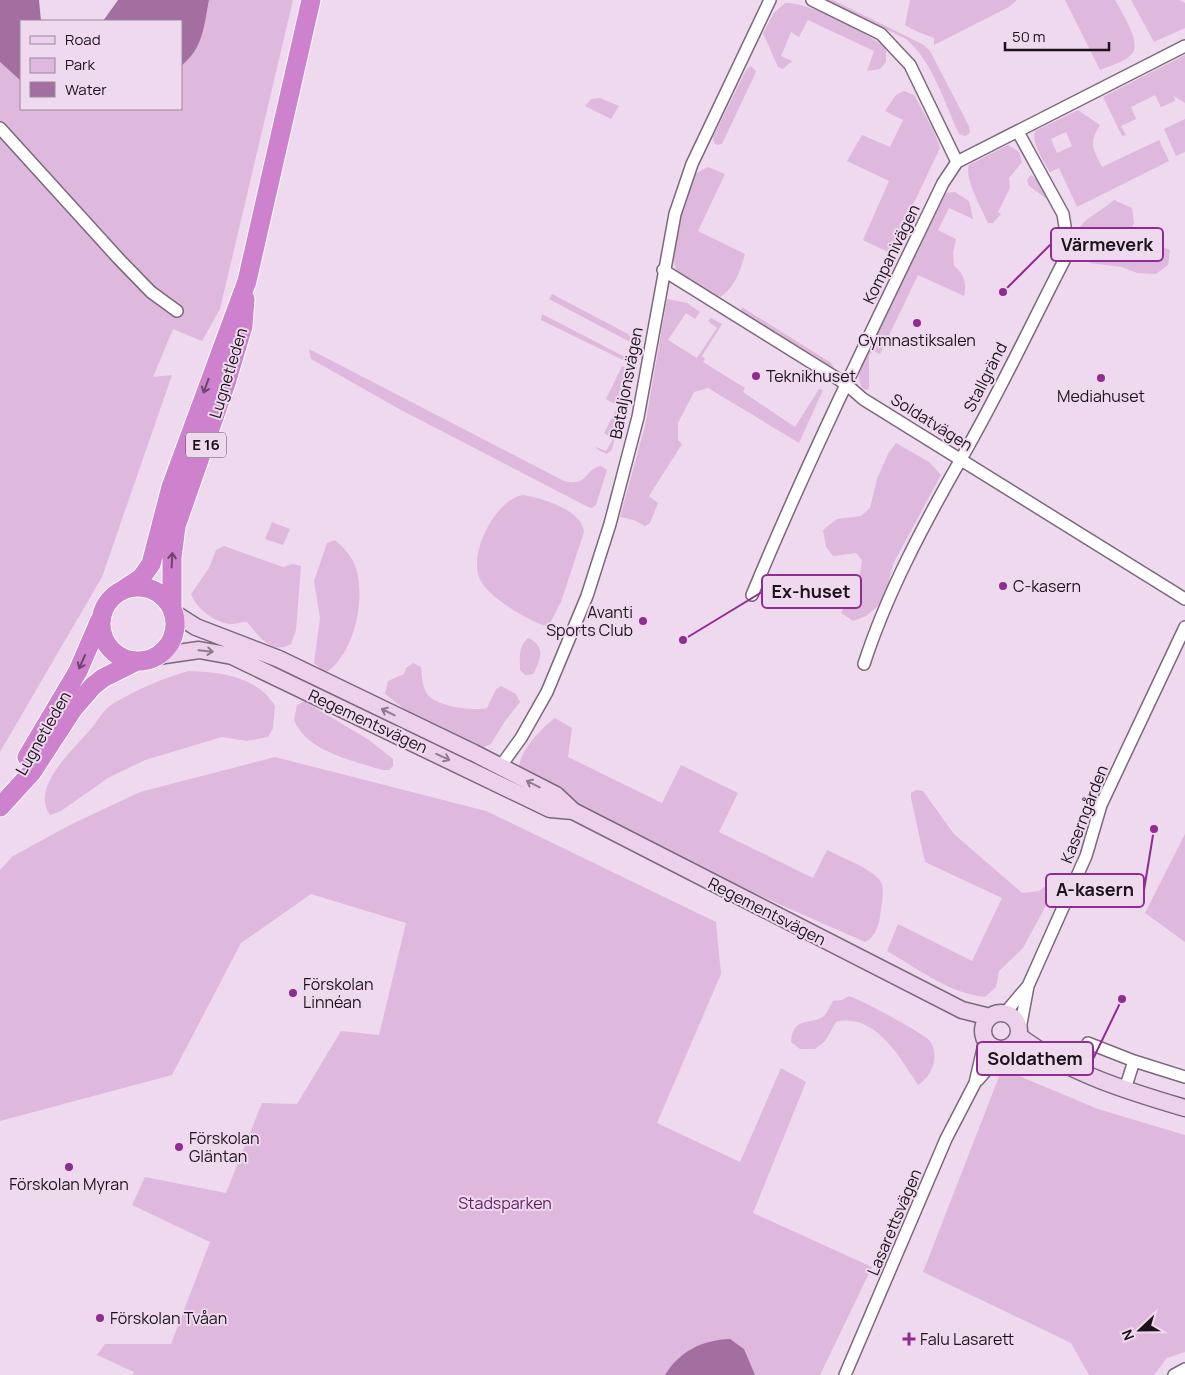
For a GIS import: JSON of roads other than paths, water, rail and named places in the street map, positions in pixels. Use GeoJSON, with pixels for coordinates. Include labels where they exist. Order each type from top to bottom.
{"type":"FeatureCollection","features":[{"type":"Feature","properties":{"kind":"highway","name":"Lugnetleden"},"geometry":{"type":"LineString","coordinates":[[124,589],[141,578],[151,564],[171,487],[246,281],[311,0]]}},
{"type":"Feature","properties":{"kind":"highway","name":"Lugnetleden"},"geometry":{"type":"LineString","coordinates":[[173,611],[172,558],[176,526],[207,441],[243,326],[246,281]]}},
{"type":"Feature","properties":{"kind":"highway"},"geometry":{"type":"LineString","coordinates":[[124,589],[138,587],[160,594],[173,611]]}},
{"type":"Feature","properties":{"kind":"highway","name":"E 16"},"geometry":{"type":"LineString","coordinates":[[101,617],[108,601],[124,589]]}},
{"type":"Feature","properties":{"kind":"highway","name":"E 16"},"geometry":{"type":"LineString","coordinates":[[135,662],[146,661],[158,656],[168,646],[173,637],[175,624],[173,611]]}},
{"type":"Feature","properties":{"kind":"highway","name":"Lugnetleden"},"geometry":{"type":"LineString","coordinates":[[5,801],[22,766],[78,671],[101,617]]}},
{"type":"Feature","properties":{"kind":"highway"},"geometry":{"type":"LineString","coordinates":[[101,617],[101,634],[107,646],[119,657],[135,662]]}},
{"type":"Feature","properties":{"kind":"highway","name":"Lugnetleden"},"geometry":{"type":"LineString","coordinates":[[5,801],[32,772],[73,709],[93,686],[103,678],[135,662]]}},
{"type":"Feature","properties":{"kind":"main road","name":"Regementsvägen"},"geometry":{"type":"LineString","coordinates":[[173,611],[196,627],[279,660],[496,773],[550,809],[573,811],[962,1010],[997,1015]]}},
{"type":"Feature","properties":{"kind":"main road","name":"Regementsvägen"},"geometry":{"type":"LineString","coordinates":[[158,656],[190,650],[213,651],[232,656],[272,676],[496,773]]}},
{"type":"Feature","properties":{"kind":"main road","name":"Regementsvägen"},"geometry":{"type":"LineString","coordinates":[[962,1010],[984,1038]]}},
{"type":"Feature","properties":{"kind":"main road"},"geometry":{"type":"LineString","coordinates":[[1052,1058],[1020,1032],[1017,1022],[997,1015],[984,1024],[984,1038],[993,1048],[1052,1058],[1126,1090],[1185,1108]]}},
{"type":"Feature","properties":{"kind":"main road"},"geometry":{"type":"LineString","coordinates":[[1006,1049],[1020,1032]]}},
{"type":"Feature","properties":{"kind":"street","name":"Bataljonsvägen"},"geometry":{"type":"LineString","coordinates":[[496,773],[521,738],[547,692],[587,596],[610,524],[638,417],[663,270],[675,214],[692,164],[770,0]]}},
{"type":"Feature","properties":{"kind":"street"},"geometry":{"type":"LineString","coordinates":[[812,0],[882,34],[910,65],[957,162]]}},
{"type":"Feature","properties":{"kind":"street","name":"Kompanivägen"},"geometry":{"type":"LineString","coordinates":[[752,595],[790,504],[846,384],[942,183],[957,162],[1185,46]]}},
{"type":"Feature","properties":{"kind":"street"},"geometry":{"type":"LineString","coordinates":[[0,128],[151,292],[178,311]]}},
{"type":"Feature","properties":{"kind":"street","name":"Stallgränd"},"geometry":{"type":"LineString","coordinates":[[864,664],[874,632],[912,551],[1069,251],[1063,214],[1018,132]]}},
{"type":"Feature","properties":{"kind":"street","name":"Soldatvägen"},"geometry":{"type":"LineString","coordinates":[[663,270],[846,384],[863,399],[1185,599]]}},
{"type":"Feature","properties":{"kind":"street","name":"Kaserngården"},"geometry":{"type":"LineString","coordinates":[[1020,1032],[1028,986],[1086,856],[1101,806],[1185,627]]}},
{"type":"Feature","properties":{"kind":"street","name":"Kaserngården"},"geometry":{"type":"LineString","coordinates":[[997,1015],[1028,986]]}},
{"type":"Feature","properties":{"kind":"street","name":"Lasarettsvägen"},"geometry":{"type":"LineString","coordinates":[[975,1083],[984,1038]]}},
{"type":"Feature","properties":{"kind":"street"},"geometry":{"type":"LineString","coordinates":[[1088,1043],[1134,1062],[1185,1077]]}},
{"type":"Feature","properties":{"kind":"street","name":"Lasarettsvägen"},"geometry":{"type":"LineString","coordinates":[[845,1375],[946,1139],[975,1083],[1006,1049]]}},
{"type":"Feature","properties":{"kind":"street"},"geometry":{"type":"LineString","coordinates":[[1126,1090],[1134,1062]]}},
{"type":"Feature","properties":{"kind":"street"},"geometry":{"type":"LineString","coordinates":[[1174,1375],[1185,1369]]}},
{"type":"Feature","properties":{"kind":"water"},"geometry":{"type":"Polygon","coordinates":[[[0,0],[39,0],[41,20],[20,20],[20,80],[0,62],[0,0]]]}},
{"type":"Feature","properties":{"kind":"water"},"geometry":{"type":"Polygon","coordinates":[[[118,0],[209,0],[204,28],[198,45],[182,65],[182,20],[104,20],[118,0]]]}},
{"type":"Feature","properties":{"kind":"water"},"geometry":{"type":"Polygon","coordinates":[[[730,1339],[744,1349],[755,1375],[665,1375],[678,1359],[693,1348],[710,1342],[730,1339]]]}},
{"type":"Feature","properties":{"kind":"place","name":"Värmeverk"},"geometry":{"type":"Point","coordinates":[1003,292]}},
{"type":"Feature","properties":{"kind":"place","name":"Gymnastiksalen"},"geometry":{"type":"Point","coordinates":[917,323]}},
{"type":"Feature","properties":{"kind":"place","name":"Teknikhuset"},"geometry":{"type":"Point","coordinates":[756,376]}},
{"type":"Feature","properties":{"kind":"place","name":"Mediahuset"},"geometry":{"type":"Point","coordinates":[1101,378]}},
{"type":"Feature","properties":{"kind":"place","name":"C-kasern"},"geometry":{"type":"Point","coordinates":[1003,586]}},
{"type":"Feature","properties":{"kind":"place","name":"Avanti Sports Club"},"geometry":{"type":"Point","coordinates":[643,621]}},
{"type":"Feature","properties":{"kind":"place","name":"Ex-huset"},"geometry":{"type":"Point","coordinates":[683,640]}},
{"type":"Feature","properties":{"kind":"place","name":"A-kasern"},"geometry":{"type":"Point","coordinates":[1154,829]}},
{"type":"Feature","properties":{"kind":"place","name":"Förskolan Linnéan"},"geometry":{"type":"Point","coordinates":[293,993]}},
{"type":"Feature","properties":{"kind":"place","name":"Soldathem"},"geometry":{"type":"Point","coordinates":[1122,999]}},
{"type":"Feature","properties":{"kind":"place","name":"Förskolan Gläntan"},"geometry":{"type":"Point","coordinates":[179,1147]}},
{"type":"Feature","properties":{"kind":"place","name":"Förskolan Myran"},"geometry":{"type":"Point","coordinates":[69,1167]}},
{"type":"Feature","properties":{"kind":"place","name":"Förskolan Tvåan"},"geometry":{"type":"Point","coordinates":[100,1318]}},
{"type":"Feature","properties":{"kind":"place","name":"Falu Lasarett"},"geometry":{"type":"Point","coordinates":[909,1339]}},
{"type":"Feature","properties":{"kind":"park label","name":"Stadsparken"},"geometry":{"type":"Point","coordinates":[505,1203]}}]}
